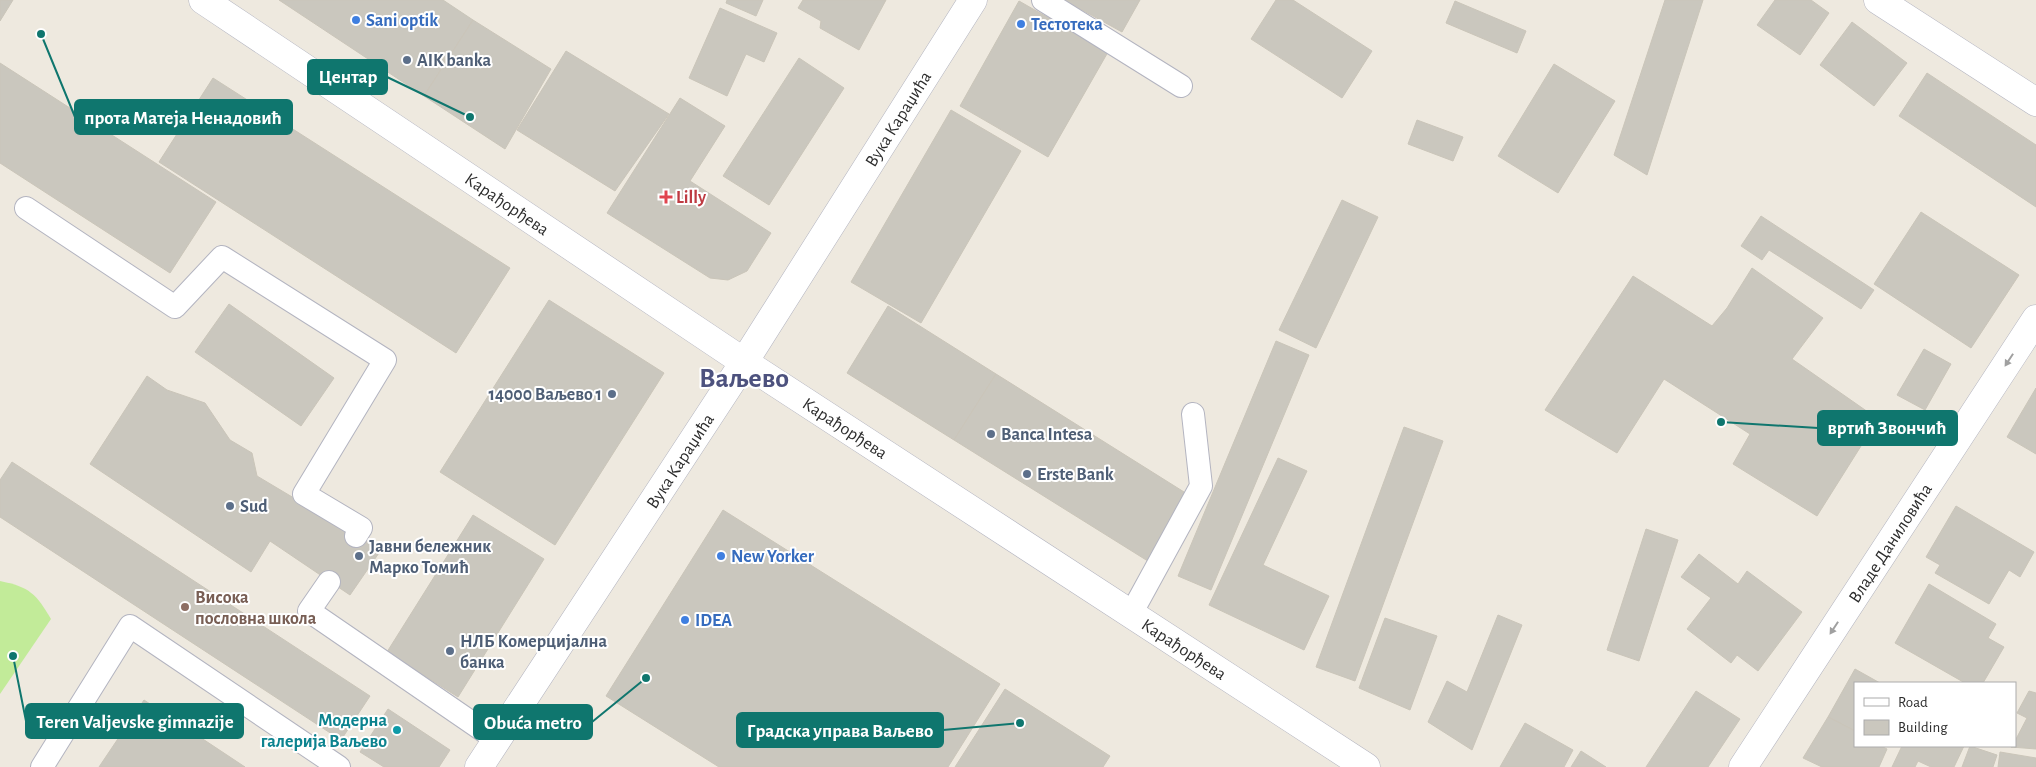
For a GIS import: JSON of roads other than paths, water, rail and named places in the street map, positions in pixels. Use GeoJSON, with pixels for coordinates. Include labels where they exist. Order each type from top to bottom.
{"type":"FeatureCollection","features":[{"type":"Feature","properties":{"kind":"street","name":"Карађорђева"},"geometry":{"type":"LineString","coordinates":[[203,0],[744,362],[1366,767]]}},
{"type":"Feature","properties":{"kind":"street","name":"Вука Караџића"},"geometry":{"type":"LineString","coordinates":[[479,767],[744,362],[973,0]]}},
{"type":"Feature","properties":{"kind":"street"},"geometry":{"type":"LineString","coordinates":[[1878,0],[2036,102]]}},
{"type":"Feature","properties":{"kind":"street","name":"Владе Даниловића"},"geometry":{"type":"LineString","coordinates":[[1743,767],[2036,319]]}},
{"type":"Feature","properties":{"kind":"lane"},"geometry":{"type":"LineString","coordinates":[[1043,0],[1181,86]]}},
{"type":"Feature","properties":{"kind":"lane"},"geometry":{"type":"LineString","coordinates":[[26,208],[175,307],[222,257],[385,360],[304,494],[361,528],[356,536]]}},
{"type":"Feature","properties":{"kind":"lane"},"geometry":{"type":"LineString","coordinates":[[1131,614],[1201,486],[1193,414]]}},
{"type":"Feature","properties":{"kind":"lane"},"geometry":{"type":"LineString","coordinates":[[329,582],[309,611],[496,740]]}},
{"type":"Feature","properties":{"kind":"lane"},"geometry":{"type":"LineString","coordinates":[[42,767],[130,626],[340,767]]}},
{"type":"Feature","properties":{"kind":"place","name":"Sani optik"},"geometry":{"type":"Point","coordinates":[356,20]}},
{"type":"Feature","properties":{"kind":"place","name":"Тестотека"},"geometry":{"type":"Point","coordinates":[1021,24]}},
{"type":"Feature","properties":{"kind":"place","name":"прота Матеја Ненадовић"},"geometry":{"type":"Point","coordinates":[41,34]}},
{"type":"Feature","properties":{"kind":"place","name":"AIK banka"},"geometry":{"type":"Point","coordinates":[407,60]}},
{"type":"Feature","properties":{"kind":"place","name":"Центар"},"geometry":{"type":"Point","coordinates":[470,117]}},
{"type":"Feature","properties":{"kind":"place","name":"Lilly"},"geometry":{"type":"Point","coordinates":[666,197]}},
{"type":"Feature","properties":{"kind":"place","name":"14000 Ваљево 1"},"geometry":{"type":"Point","coordinates":[612,394]}},
{"type":"Feature","properties":{"kind":"place","name":"вртић Звончић"},"geometry":{"type":"Point","coordinates":[1721,422]}},
{"type":"Feature","properties":{"kind":"place","name":"Banca Intesa"},"geometry":{"type":"Point","coordinates":[991,434]}},
{"type":"Feature","properties":{"kind":"place","name":"Erste Bank"},"geometry":{"type":"Point","coordinates":[1027,474]}},
{"type":"Feature","properties":{"kind":"place","name":"Sud"},"geometry":{"type":"Point","coordinates":[230,506]}},
{"type":"Feature","properties":{"kind":"place","name":"Јавни бележник Марко Томић"},"geometry":{"type":"Point","coordinates":[359,556]}},
{"type":"Feature","properties":{"kind":"place","name":"New Yorker"},"geometry":{"type":"Point","coordinates":[721,556]}},
{"type":"Feature","properties":{"kind":"place","name":"Висока пословна школа"},"geometry":{"type":"Point","coordinates":[185,607]}},
{"type":"Feature","properties":{"kind":"place","name":"IDEA"},"geometry":{"type":"Point","coordinates":[685,620]}},
{"type":"Feature","properties":{"kind":"place","name":"НЛБ Комерцијална банка"},"geometry":{"type":"Point","coordinates":[450,651]}},
{"type":"Feature","properties":{"kind":"place","name":"Teren Valjevske gimnazije"},"geometry":{"type":"Point","coordinates":[13,656]}},
{"type":"Feature","properties":{"kind":"place","name":"Obuća metro"},"geometry":{"type":"Point","coordinates":[646,678]}},
{"type":"Feature","properties":{"kind":"place","name":"Градска управа Ваљево"},"geometry":{"type":"Point","coordinates":[1020,723]}},
{"type":"Feature","properties":{"kind":"place","name":"Модерна галерија Ваљево"},"geometry":{"type":"Point","coordinates":[397,730]}},
{"type":"Feature","properties":{"kind":"district","name":"Ваљево"},"geometry":{"type":"Point","coordinates":[744,377]}}]}
